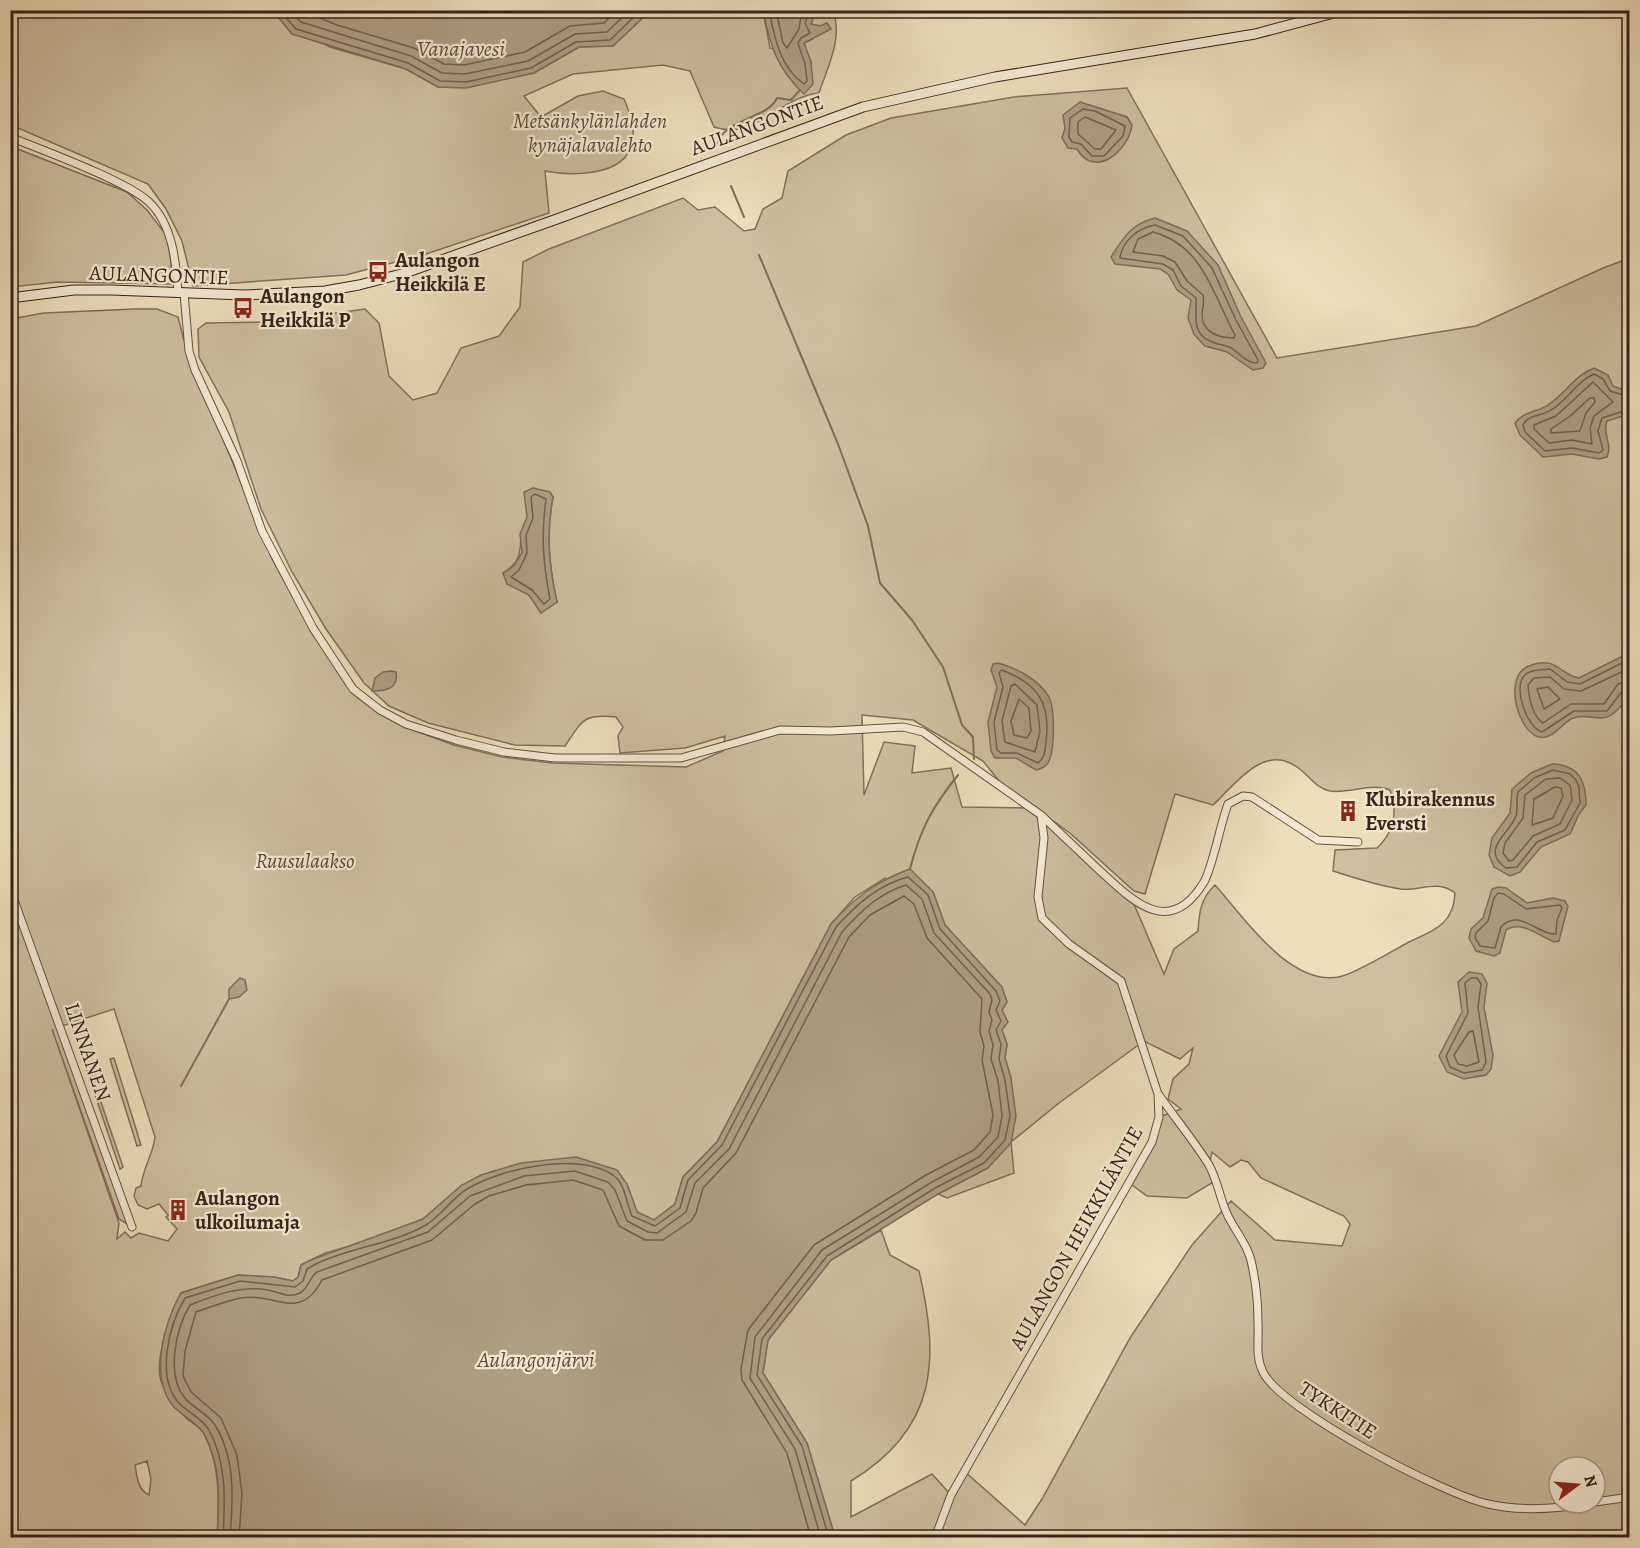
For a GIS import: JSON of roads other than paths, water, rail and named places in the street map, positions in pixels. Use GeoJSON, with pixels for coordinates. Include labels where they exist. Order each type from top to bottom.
{"type":"FeatureCollection","features":[{"type":"Feature","properties":{"kind":"street","name":"AULANGONTIE"},"geometry":{"type":"LineString","coordinates":[[10,298],[74,291],[285,294],[325,291],[359,285],[405,273],[525,231],[863,107],[995,77],[1256,34],[1346,10]]}},
{"type":"Feature","properties":{"kind":"street"},"geometry":{"type":"LineString","coordinates":[[10,137],[110,180],[149,201],[166,227],[172,242],[195,370],[237,461],[262,531],[313,628],[353,689],[380,710],[406,724],[504,752],[555,758],[681,758],[780,730],[831,732],[903,727],[923,732],[1041,815],[1133,903],[1163,911],[1181,909],[1205,880],[1228,804],[1243,796],[1251,797],[1318,840],[1358,842]]}},
{"type":"Feature","properties":{"kind":"street","name":"AULANGON HEIKKILÄNTIE"},"geometry":{"type":"LineString","coordinates":[[935,1538],[951,1495],[1152,1142],[1159,1117],[1158,1094],[1121,981],[1069,944],[1042,918],[1038,897],[1044,838],[1041,815]]}},
{"type":"Feature","properties":{"kind":"street","name":"LINNANEN"},"geometry":{"type":"LineString","coordinates":[[10,889],[132,1227]]}},
{"type":"Feature","properties":{"kind":"street","name":"TYKKITIE"},"geometry":{"type":"LineString","coordinates":[[1158,1094],[1210,1167],[1225,1209],[1247,1250],[1254,1278],[1258,1324],[1256,1352],[1263,1374],[1272,1384],[1337,1433],[1400,1467],[1468,1498],[1487,1504],[1547,1510]]}},
{"type":"Feature","properties":{"kind":"street","name":"TYKKITIE"},"geometry":{"type":"LineString","coordinates":[[1607,1501],[1629,1497]]}},
{"type":"Feature","properties":{"kind":"water","name":"Vanajavesi"},"geometry":{"type":"Polygon","coordinates":[[[273,11],[650,11],[613,46],[579,47],[534,73],[466,88],[438,87],[406,69],[292,34],[273,11]]]}},
{"type":"Feature","properties":{"kind":"water"},"geometry":{"type":"Polygon","coordinates":[[[763,11],[816,11],[811,24],[820,26],[827,23],[831,29],[804,43],[811,62],[813,84],[804,94],[787,75],[776,56],[763,11]]]}},
{"type":"Feature","properties":{"kind":"water"},"geometry":{"type":"Polygon","coordinates":[[[1080,102],[1127,117],[1132,125],[1125,144],[1118,152],[1102,162],[1093,162],[1084,158],[1077,149],[1068,148],[1062,138],[1065,128],[1063,115],[1080,102]]]}},
{"type":"Feature","properties":{"kind":"water"},"geometry":{"type":"Polygon","coordinates":[[[1155,218],[1187,231],[1218,265],[1241,317],[1266,363],[1263,368],[1253,370],[1227,352],[1205,346],[1194,334],[1188,318],[1191,300],[1177,290],[1168,274],[1160,269],[1115,264],[1111,257],[1124,237],[1140,224],[1155,218]]]}},
{"type":"Feature","properties":{"kind":"water"},"geometry":{"type":"Polygon","coordinates":[[[1594,368],[1608,375],[1613,386],[1629,392],[1629,414],[1607,421],[1609,452],[1607,457],[1599,459],[1572,454],[1543,457],[1520,435],[1515,423],[1523,416],[1544,408],[1581,375],[1594,368]]]}},
{"type":"Feature","properties":{"kind":"water"},"geometry":{"type":"Polygon","coordinates":[[[533,488],[550,492],[553,497],[549,550],[557,602],[541,613],[529,595],[507,584],[503,573],[514,566],[522,552],[520,534],[527,517],[524,492],[533,488]]]}},
{"type":"Feature","properties":{"kind":"water"},"geometry":{"type":"Polygon","coordinates":[[[1629,653],[1630,690],[1623,703],[1611,715],[1602,718],[1582,716],[1571,719],[1555,732],[1541,738],[1529,730],[1523,722],[1518,712],[1515,689],[1521,671],[1538,663],[1546,663],[1579,678],[1629,653]]]}},
{"type":"Feature","properties":{"kind":"water"},"geometry":{"type":"Polygon","coordinates":[[[998,663],[1027,676],[1049,697],[1053,720],[1053,740],[1046,766],[1036,770],[1016,758],[995,758],[991,751],[988,722],[997,687],[991,670],[993,664],[998,663]]]}},
{"type":"Feature","properties":{"kind":"water"},"geometry":{"type":"Polygon","coordinates":[[[383,672],[396,672],[393,685],[387,689],[372,691],[375,678],[383,672]]]}},
{"type":"Feature","properties":{"kind":"water"},"geometry":{"type":"Polygon","coordinates":[[[1552,764],[1569,767],[1575,771],[1582,782],[1586,805],[1570,834],[1541,847],[1520,872],[1510,876],[1494,867],[1489,855],[1492,838],[1510,813],[1512,789],[1531,773],[1552,764]]]}},
{"type":"Feature","properties":{"kind":"water","name":"Aulangonjärvi"},"geometry":{"type":"Polygon","coordinates":[[[910,869],[933,892],[945,925],[1002,987],[1007,1002],[1002,1010],[1008,1022],[1002,1030],[1007,1044],[1005,1058],[1011,1078],[1016,1116],[1011,1143],[988,1168],[938,1194],[831,1260],[768,1340],[763,1373],[807,1443],[835,1537],[217,1537],[217,1471],[210,1446],[201,1430],[173,1406],[162,1380],[161,1365],[165,1334],[181,1293],[238,1275],[274,1277],[293,1281],[298,1277],[301,1265],[423,1219],[462,1185],[481,1175],[521,1163],[576,1157],[617,1170],[627,1184],[637,1212],[654,1220],[675,1204],[683,1177],[717,1142],[831,924],[867,891],[910,869]]]}},
{"type":"Feature","properties":{"kind":"water"},"geometry":{"type":"Polygon","coordinates":[[[1506,888],[1527,903],[1553,898],[1565,901],[1568,906],[1559,941],[1554,942],[1524,928],[1512,927],[1506,930],[1500,953],[1494,956],[1476,951],[1469,938],[1471,929],[1483,918],[1492,889],[1506,888]]]}},
{"type":"Feature","properties":{"kind":"water"},"geometry":{"type":"Polygon","coordinates":[[[1469,972],[1482,974],[1487,983],[1484,1007],[1493,1055],[1491,1069],[1486,1075],[1464,1079],[1447,1072],[1439,1056],[1462,1012],[1458,982],[1469,972]]]}},
{"type":"Feature","properties":{"kind":"water"},"geometry":{"type":"Polygon","coordinates":[[[240,978],[245,980],[247,990],[239,997],[229,999],[229,989],[240,978]]]}},
{"type":"Feature","properties":{"kind":"waterway"},"geometry":{"type":"LineString","coordinates":[[716,147],[720,137],[727,130],[764,111],[777,98],[791,100],[800,90]]}},
{"type":"Feature","properties":{"kind":"waterway"},"geometry":{"type":"LineString","coordinates":[[731,186],[744,217]]}},
{"type":"Feature","properties":{"kind":"waterway"},"geometry":{"type":"LineString","coordinates":[[759,255],[838,444],[868,526],[880,583],[912,620],[943,667],[962,725],[973,737],[974,759]]}},
{"type":"Feature","properties":{"kind":"waterway"},"geometry":{"type":"LineString","coordinates":[[910,869],[928,819],[958,775]]}},
{"type":"Feature","properties":{"kind":"waterway"},"geometry":{"type":"LineString","coordinates":[[181,1086],[229,999]]}},
{"type":"Feature","properties":{"kind":"place","name":"Aulangon Heikkilä E"},"geometry":{"type":"Point","coordinates":[378,272]}},
{"type":"Feature","properties":{"kind":"place","name":"Aulangon Heikkilä P"},"geometry":{"type":"Point","coordinates":[243,308]}},
{"type":"Feature","properties":{"kind":"place","name":"Klubirakennus Eversti"},"geometry":{"type":"Point","coordinates":[1348,811]}},
{"type":"Feature","properties":{"kind":"place","name":"Aulangon ulkoilumaja"},"geometry":{"type":"Point","coordinates":[178,1210]}},
{"type":"Feature","properties":{"kind":"park label","name":"Metsänkylänlahden kynäjalavalehto"},"geometry":{"type":"Point","coordinates":[590,133]}},
{"type":"Feature","properties":{"kind":"park label","name":"Ruusulaakso"},"geometry":{"type":"Point","coordinates":[305,861]}}]}
